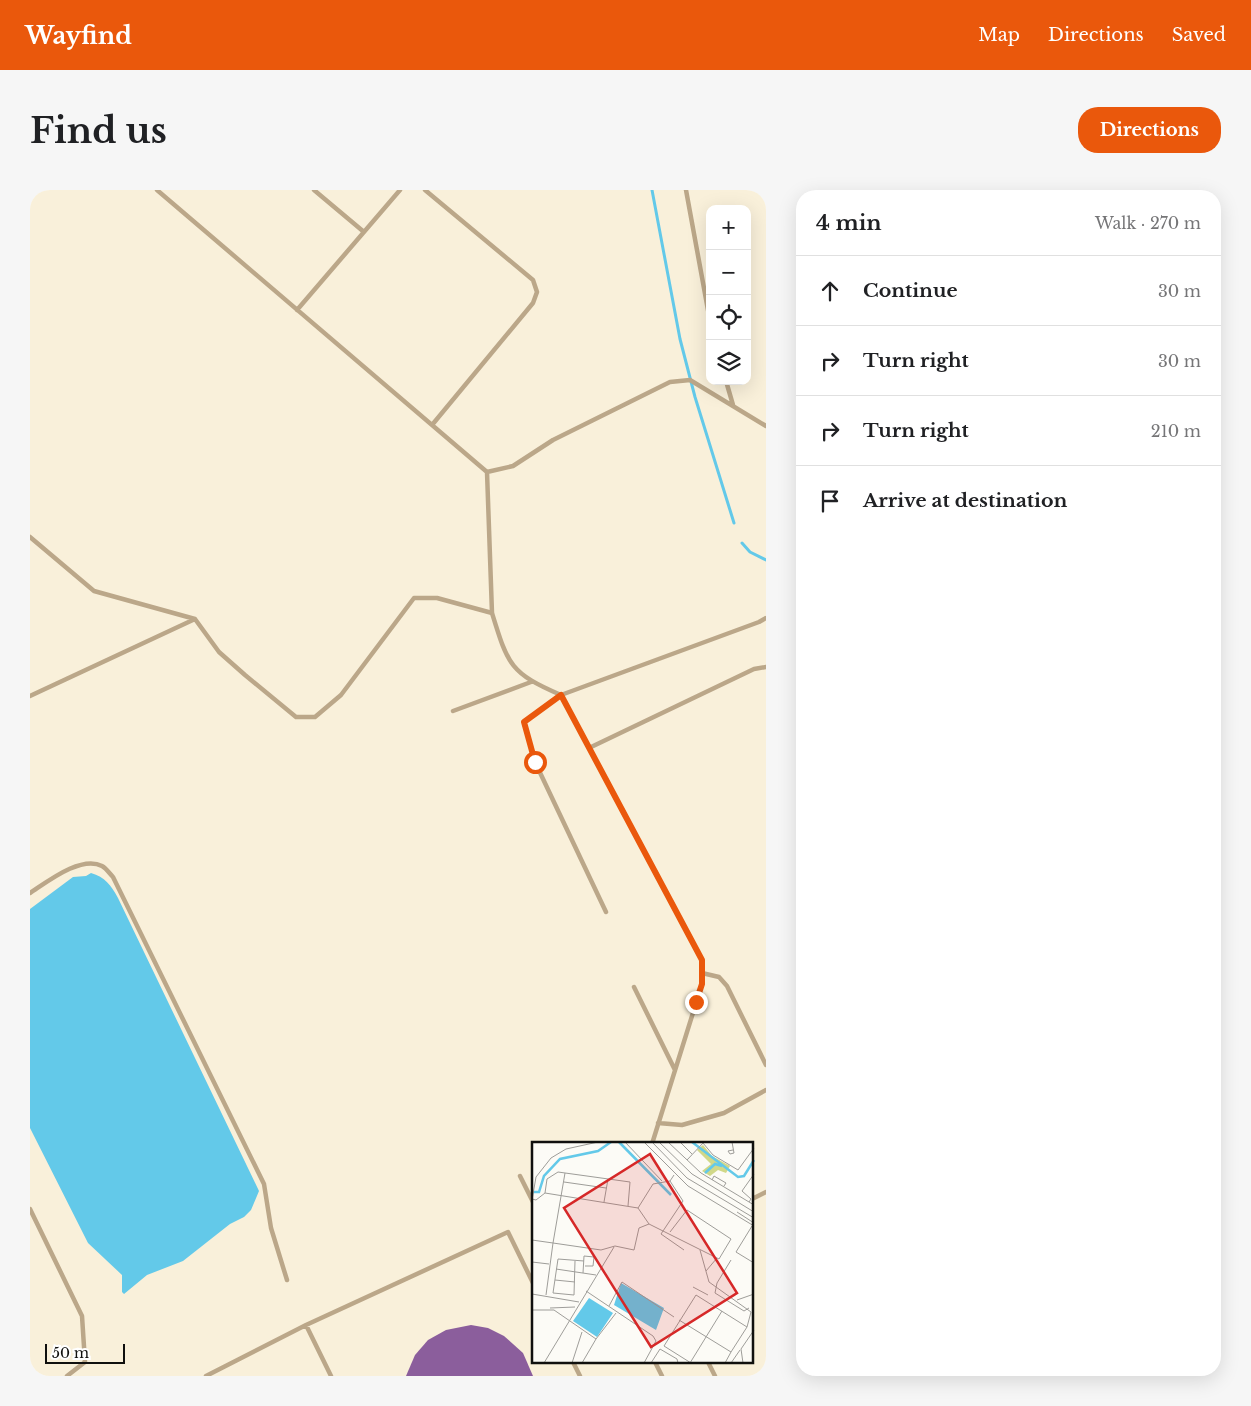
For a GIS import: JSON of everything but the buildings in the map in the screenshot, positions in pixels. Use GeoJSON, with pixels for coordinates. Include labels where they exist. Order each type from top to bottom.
{"type":"FeatureCollection","features":[{"type":"Feature","properties":{"kind":"lane"},"geometry":{"type":"LineString","coordinates":[[157,190],[487,472],[492,613],[505,655],[531,682],[561,695],[702,960],[702,984],[653,1142]]}},
{"type":"Feature","properties":{"kind":"lane"},"geometry":{"type":"LineString","coordinates":[[314,190],[364,232]]}},
{"type":"Feature","properties":{"kind":"lane"},"geometry":{"type":"LineString","coordinates":[[297,310],[400,190]]}},
{"type":"Feature","properties":{"kind":"lane"},"geometry":{"type":"LineString","coordinates":[[425,190],[533,280],[537,292],[533,303],[432,425]]}},
{"type":"Feature","properties":{"kind":"lane"},"geometry":{"type":"LineString","coordinates":[[686,190],[706,299]]}},
{"type":"Feature","properties":{"kind":"lane"},"geometry":{"type":"LineString","coordinates":[[487,472],[513,466],[553,440],[670,382],[690,380],[766,426]]}},
{"type":"Feature","properties":{"kind":"lane"},"geometry":{"type":"LineString","coordinates":[[727,385],[733,405]]}},
{"type":"Feature","properties":{"kind":"lane"},"geometry":{"type":"LineString","coordinates":[[30,537],[94,591],[196,618],[219,652],[296,717],[315,717],[341,695],[414,598],[437,598],[492,613]]}},
{"type":"Feature","properties":{"kind":"lane"},"geometry":{"type":"LineString","coordinates":[[30,696],[196,618]]}},
{"type":"Feature","properties":{"kind":"lane"},"geometry":{"type":"LineString","coordinates":[[606,912],[535,762],[524,722],[561,695],[766,618]]}},
{"type":"Feature","properties":{"kind":"lane"},"geometry":{"type":"LineString","coordinates":[[589,748],[754,669],[766,667]]}},
{"type":"Feature","properties":{"kind":"lane"},"geometry":{"type":"LineString","coordinates":[[453,711],[531,682]]}},
{"type":"Feature","properties":{"kind":"lane"},"geometry":{"type":"LineString","coordinates":[[30,893],[65,871],[85,864],[102,866],[114,877],[264,1184],[271,1228],[287,1280]]}},
{"type":"Feature","properties":{"kind":"lane"},"geometry":{"type":"LineString","coordinates":[[702,973],[719,977],[727,986],[766,1066]]}},
{"type":"Feature","properties":{"kind":"lane"},"geometry":{"type":"LineString","coordinates":[[634,987],[675,1070]]}},
{"type":"Feature","properties":{"kind":"lane"},"geometry":{"type":"LineString","coordinates":[[658,1123],[682,1125],[724,1113],[766,1090]]}},
{"type":"Feature","properties":{"kind":"lane"},"geometry":{"type":"LineString","coordinates":[[520,1176],[532,1198]]}},
{"type":"Feature","properties":{"kind":"lane"},"geometry":{"type":"LineString","coordinates":[[754,1198],[766,1192]]}},
{"type":"Feature","properties":{"kind":"lane"},"geometry":{"type":"LineString","coordinates":[[30,1209],[82,1316],[84,1362],[67,1376]]}},
{"type":"Feature","properties":{"kind":"lane"},"geometry":{"type":"LineString","coordinates":[[206,1376],[306,1325],[508,1232],[532,1279]]}},
{"type":"Feature","properties":{"kind":"lane"},"geometry":{"type":"LineString","coordinates":[[306,1325],[331,1376]]}},
{"type":"Feature","properties":{"kind":"lane"},"geometry":{"type":"LineString","coordinates":[[574,1364],[580,1376]]}},
{"type":"Feature","properties":{"kind":"lane"},"geometry":{"type":"LineString","coordinates":[[656,1364],[662,1376]]}},
{"type":"Feature","properties":{"kind":"lane"},"geometry":{"type":"LineString","coordinates":[[709,1364],[715,1376]]}},
{"type":"Feature","properties":{"kind":"shaded area"},"geometry":{"type":"Polygon","coordinates":[[[30,190],[766,190],[766,1376],[30,1376],[30,190]]]}},
{"type":"Feature","properties":{"kind":"water"},"geometry":{"type":"Polygon","coordinates":[[[91,873],[107,882],[118,898],[259,1191],[251,1210],[244,1217],[230,1224],[183,1261],[147,1275],[124,1294],[122,1292],[122,1275],[88,1243],[30,1128],[30,909],[73,877],[86,876],[91,873]]]}},
{"type":"Feature","properties":{"kind":"waterway"},"geometry":{"type":"LineString","coordinates":[[652,190],[680,339],[695,397],[734,523]]}},
{"type":"Feature","properties":{"kind":"waterway"},"geometry":{"type":"LineString","coordinates":[[742,543],[750,552],[766,560]]}},
{"type":"Feature","properties":{"kind":"route"},"geometry":{"type":"LineString","coordinates":[[535,762],[524,722],[561,695],[702,960],[702,984],[696,1002]]}}]}
